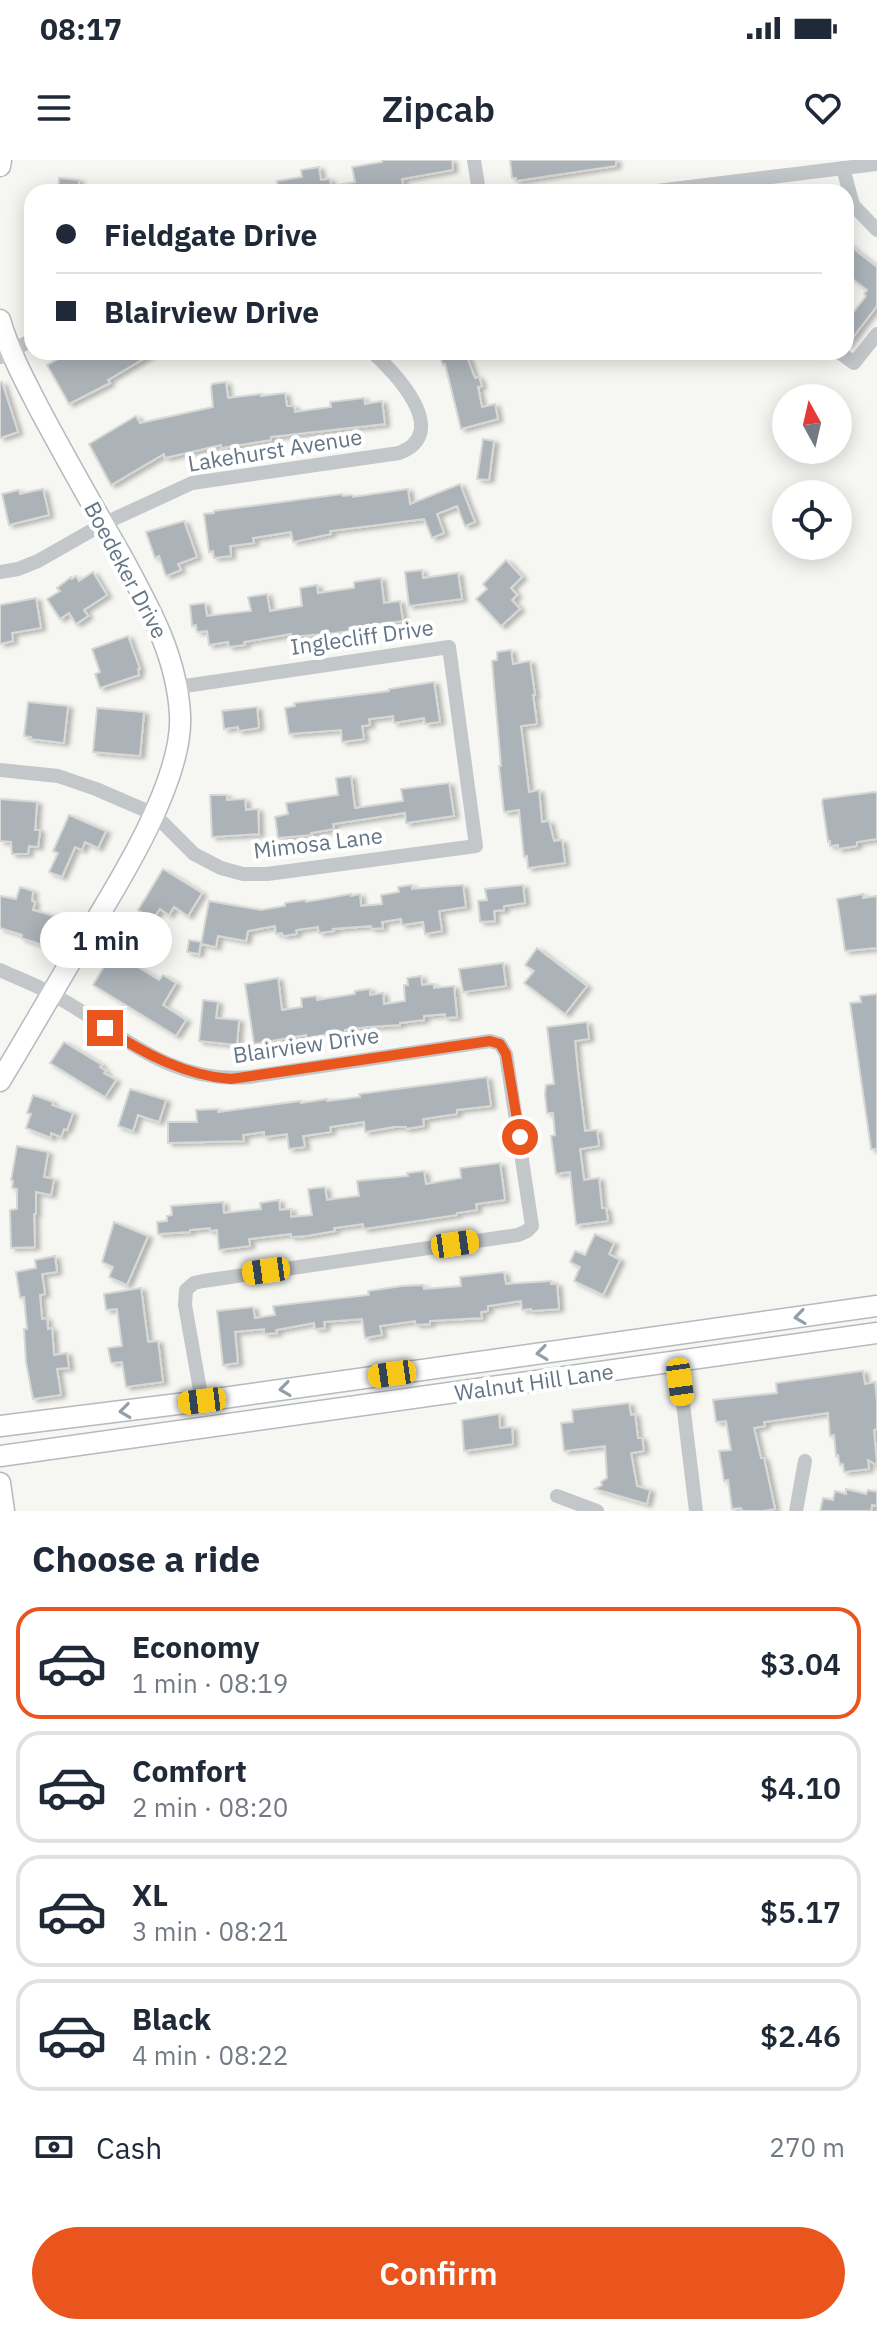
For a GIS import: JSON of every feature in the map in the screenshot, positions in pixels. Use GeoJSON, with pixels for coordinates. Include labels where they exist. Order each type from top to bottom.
{"type":"FeatureCollection","features":[{"type":"Feature","properties":{"kind":"main road","name":"Boedeker Drive"},"geometry":{"type":"LineString","coordinates":[[0,320],[5,355],[103,524],[165,642],[178,687],[181,719],[175,757],[154,814],[120,880],[0,1081]]}},
{"type":"Feature","properties":{"kind":"main road","name":"Walnut Hill Lane"},"geometry":{"type":"LineString","coordinates":[[0,1425],[202,1401],[877,1306]]}},
{"type":"Feature","properties":{"kind":"main road","name":"Walnut Hill Lane"},"geometry":{"type":"LineString","coordinates":[[0,1456],[877,1333]]}},
{"type":"Feature","properties":{"kind":"main road"},"geometry":{"type":"LineString","coordinates":[[677,1335],[678,1362]]}},
{"type":"Feature","properties":{"kind":"main road"},"geometry":{"type":"LineString","coordinates":[[202,1401],[207,1427]]}},
{"type":"Feature","properties":{"kind":"main road"},"geometry":{"type":"LineString","coordinates":[[0,1483],[4,1511]]}},
{"type":"Feature","properties":{"kind":"street"},"geometry":{"type":"LineString","coordinates":[[474,160],[478,184]]}},
{"type":"Feature","properties":{"kind":"street"},"geometry":{"type":"LineString","coordinates":[[723,184],[877,164]]}},
{"type":"Feature","properties":{"kind":"street"},"geometry":{"type":"LineString","coordinates":[[843,168],[847,184]]}},
{"type":"Feature","properties":{"kind":"street"},"geometry":{"type":"LineString","coordinates":[[854,206],[877,230]]}},
{"type":"Feature","properties":{"kind":"street"},"geometry":{"type":"LineString","coordinates":[[850,360],[854,363],[877,334]]}},
{"type":"Feature","properties":{"kind":"street"},"geometry":{"type":"LineString","coordinates":[[5,355],[24,344]]}},
{"type":"Feature","properties":{"kind":"street","name":"Lakehurst Avenue"},"geometry":{"type":"LineString","coordinates":[[0,572],[38,561],[103,524],[192,483],[409,450],[421,433],[421,418],[411,395],[379,360]]}},
{"type":"Feature","properties":{"kind":"street","name":"Inglecliff Drive"},"geometry":{"type":"LineString","coordinates":[[178,687],[449,647],[476,846]]}},
{"type":"Feature","properties":{"kind":"street","name":"Mimosa Lane"},"geometry":{"type":"LineString","coordinates":[[0,770],[58,776],[96,789],[154,814],[194,854],[221,868],[243,874],[267,874],[476,846]]}},
{"type":"Feature","properties":{"kind":"street","name":"Blairview Drive"},"geometry":{"type":"LineString","coordinates":[[0,970],[52,994],[127,1043],[173,1066],[213,1078],[249,1077],[490,1041],[500,1044],[506,1054],[532,1226],[518,1235],[194,1283],[186,1290],[185,1305],[202,1401]]}},
{"type":"Feature","properties":{"kind":"street"},"geometry":{"type":"LineString","coordinates":[[678,1362],[696,1511]]}},
{"type":"Feature","properties":{"kind":"street"},"geometry":{"type":"LineString","coordinates":[[796,1511],[805,1461]]}},
{"type":"Feature","properties":{"kind":"street"},"geometry":{"type":"LineString","coordinates":[[557,1496],[597,1511]]}},
{"type":"Feature","properties":{"kind":"building"},"geometry":{"type":"Polygon","coordinates":[[[452,160],[453,170],[402,179],[403,184],[343,184],[355,182],[352,167],[382,162],[452,160]]]}},
{"type":"Feature","properties":{"kind":"building"},"geometry":{"type":"Polygon","coordinates":[[[510,160],[616,160],[616,166],[516,181],[512,178],[510,160]]]}},
{"type":"Feature","properties":{"kind":"building"},"geometry":{"type":"Polygon","coordinates":[[[319,167],[321,180],[330,179],[331,184],[278,184],[277,181],[302,177],[301,170],[319,167]]]}},
{"type":"Feature","properties":{"kind":"building"},"geometry":{"type":"Polygon","coordinates":[[[59,178],[79,180],[79,184],[59,184],[59,178]]]}},
{"type":"Feature","properties":{"kind":"building"},"geometry":{"type":"Polygon","coordinates":[[[854,249],[877,267],[877,306],[854,336],[854,311],[867,290],[854,280],[854,249]]]}},
{"type":"Feature","properties":{"kind":"building"},"geometry":{"type":"Polygon","coordinates":[[[56,360],[142,360],[108,380],[110,383],[69,404],[47,365],[56,360]]]}},
{"type":"Feature","properties":{"kind":"building"},"geometry":{"type":"Polygon","coordinates":[[[441,360],[468,360],[482,386],[478,387],[482,407],[495,404],[498,419],[461,429],[441,360]]]}},
{"type":"Feature","properties":{"kind":"building"},"geometry":{"type":"Polygon","coordinates":[[[226,382],[228,398],[285,393],[287,406],[294,406],[295,412],[331,407],[330,402],[364,398],[365,404],[382,401],[385,424],[271,437],[271,440],[221,448],[221,445],[165,458],[164,454],[111,485],[89,444],[136,416],[140,423],[213,407],[212,384],[226,382]]]}},
{"type":"Feature","properties":{"kind":"building"},"geometry":{"type":"Polygon","coordinates":[[[0,383],[18,432],[0,438],[0,383]]]}},
{"type":"Feature","properties":{"kind":"building"},"geometry":{"type":"Polygon","coordinates":[[[483,439],[494,441],[489,480],[477,479],[483,439]]]}},
{"type":"Feature","properties":{"kind":"building"},"geometry":{"type":"Polygon","coordinates":[[[460,484],[475,522],[465,526],[457,506],[437,514],[444,533],[432,538],[424,519],[330,531],[331,534],[293,542],[291,532],[253,538],[254,543],[230,546],[231,556],[214,558],[213,551],[209,552],[204,514],[214,511],[342,494],[353,497],[408,489],[410,504],[460,484]]]}},
{"type":"Feature","properties":{"kind":"building"},"geometry":{"type":"Polygon","coordinates":[[[43,489],[49,515],[9,525],[2,494],[43,489]]]}},
{"type":"Feature","properties":{"kind":"building"},"geometry":{"type":"Polygon","coordinates":[[[184,521],[197,557],[178,564],[181,570],[166,576],[159,556],[155,558],[146,532],[184,521]]]}},
{"type":"Feature","properties":{"kind":"building"},"geometry":{"type":"Polygon","coordinates":[[[506,560],[522,577],[511,588],[517,595],[512,600],[520,609],[501,626],[476,599],[487,589],[483,584],[506,560]]]}},
{"type":"Feature","properties":{"kind":"building"},"geometry":{"type":"Polygon","coordinates":[[[422,570],[423,578],[458,573],[462,599],[409,606],[405,572],[422,570]]]}},
{"type":"Feature","properties":{"kind":"building"},"geometry":{"type":"Polygon","coordinates":[[[93,572],[107,595],[84,610],[88,616],[76,624],[69,613],[60,619],[47,599],[60,591],[57,588],[71,577],[76,576],[79,581],[93,572]]]}},
{"type":"Feature","properties":{"kind":"building"},"geometry":{"type":"Polygon","coordinates":[[[381,578],[384,603],[400,601],[403,621],[349,628],[350,631],[335,633],[291,637],[291,634],[229,647],[228,642],[209,645],[207,631],[197,632],[196,625],[192,626],[190,605],[205,603],[207,616],[251,611],[248,597],[267,594],[270,611],[302,606],[300,588],[317,585],[318,593],[354,588],[354,582],[381,578]]]}},
{"type":"Feature","properties":{"kind":"building"},"geometry":{"type":"Polygon","coordinates":[[[36,598],[41,628],[12,633],[13,641],[0,644],[0,605],[36,598]]]}},
{"type":"Feature","properties":{"kind":"building"},"geometry":{"type":"Polygon","coordinates":[[[128,636],[140,669],[139,675],[100,688],[95,674],[100,672],[92,649],[128,636]]]}},
{"type":"Feature","properties":{"kind":"building"},"geometry":{"type":"Polygon","coordinates":[[[511,650],[513,664],[530,661],[535,695],[537,724],[521,726],[529,792],[539,790],[542,822],[549,821],[554,841],[562,840],[565,863],[528,868],[519,810],[504,812],[492,661],[497,660],[497,652],[511,650]]]}},
{"type":"Feature","properties":{"kind":"building"},"geometry":{"type":"Polygon","coordinates":[[[434,682],[440,722],[425,724],[424,718],[394,723],[393,716],[369,719],[370,725],[362,726],[364,739],[342,742],[341,730],[289,734],[285,708],[295,706],[294,703],[434,682]]]}},
{"type":"Feature","properties":{"kind":"building"},"geometry":{"type":"Polygon","coordinates":[[[28,702],[68,706],[64,743],[24,736],[28,702]]]}},
{"type":"Feature","properties":{"kind":"building"},"geometry":{"type":"Polygon","coordinates":[[[257,707],[259,728],[239,731],[238,727],[224,729],[222,711],[257,707]]]}},
{"type":"Feature","properties":{"kind":"building"},"geometry":{"type":"Polygon","coordinates":[[[97,708],[144,712],[140,756],[93,752],[97,708]]]}},
{"type":"Feature","properties":{"kind":"building"},"geometry":{"type":"Polygon","coordinates":[[[351,776],[355,808],[403,801],[401,789],[449,783],[454,816],[406,823],[405,813],[333,824],[334,829],[312,835],[278,838],[275,817],[288,814],[286,803],[338,795],[336,778],[351,776]]]}},
{"type":"Feature","properties":{"kind":"building"},"geometry":{"type":"Polygon","coordinates":[[[877,793],[877,839],[838,849],[838,845],[830,846],[823,799],[877,793]]]}},
{"type":"Feature","properties":{"kind":"building"},"geometry":{"type":"Polygon","coordinates":[[[210,795],[227,795],[227,800],[245,799],[246,810],[258,809],[259,834],[212,837],[210,795]]]}},
{"type":"Feature","properties":{"kind":"building"},"geometry":{"type":"Polygon","coordinates":[[[0,799],[37,802],[35,830],[40,830],[38,847],[29,846],[28,854],[12,854],[11,842],[0,841],[0,799]]]}},
{"type":"Feature","properties":{"kind":"building"},"geometry":{"type":"Polygon","coordinates":[[[69,815],[106,831],[98,848],[85,842],[82,850],[75,847],[62,877],[49,872],[58,853],[53,851],[69,815]]]}},
{"type":"Feature","properties":{"kind":"building"},"geometry":{"type":"Polygon","coordinates":[[[163,869],[202,893],[188,916],[174,907],[169,915],[160,909],[153,919],[138,910],[163,869]]]}},
{"type":"Feature","properties":{"kind":"building"},"geometry":{"type":"Polygon","coordinates":[[[412,885],[412,889],[463,885],[466,907],[439,911],[442,931],[425,934],[423,922],[402,925],[401,919],[382,922],[383,928],[372,929],[371,926],[319,933],[318,927],[296,930],[297,934],[283,936],[282,933],[276,934],[275,926],[248,931],[246,941],[218,936],[216,947],[201,944],[209,901],[261,910],[285,906],[285,903],[360,894],[361,906],[382,904],[381,895],[399,892],[398,887],[412,885]]]}},
{"type":"Feature","properties":{"kind":"building"},"geometry":{"type":"Polygon","coordinates":[[[523,885],[525,903],[504,906],[504,910],[494,911],[495,921],[480,922],[478,901],[487,900],[485,889],[523,885]]]}},
{"type":"Feature","properties":{"kind":"building"},"geometry":{"type":"Polygon","coordinates":[[[20,887],[33,891],[33,910],[58,917],[49,947],[0,928],[0,896],[16,899],[20,887]]]}},
{"type":"Feature","properties":{"kind":"building"},"geometry":{"type":"Polygon","coordinates":[[[863,894],[863,898],[877,896],[877,948],[845,951],[837,899],[863,894]]]}},
{"type":"Feature","properties":{"kind":"building"},"geometry":{"type":"Polygon","coordinates":[[[189,940],[201,942],[199,954],[187,952],[189,940]]]}},
{"type":"Feature","properties":{"kind":"building"},"geometry":{"type":"Polygon","coordinates":[[[537,948],[587,986],[565,1014],[524,983],[534,971],[525,965],[537,948]]]}},
{"type":"Feature","properties":{"kind":"building"},"geometry":{"type":"Polygon","coordinates":[[[113,952],[159,980],[163,975],[176,983],[163,1005],[186,1020],[176,1036],[93,985],[113,952]]]}},
{"type":"Feature","properties":{"kind":"building"},"geometry":{"type":"Polygon","coordinates":[[[503,963],[506,986],[463,992],[459,969],[503,963]]]}},
{"type":"Feature","properties":{"kind":"building"},"geometry":{"type":"Polygon","coordinates":[[[421,976],[422,985],[434,984],[434,988],[454,986],[457,1017],[445,1018],[445,1014],[424,1016],[424,1020],[400,1025],[254,1044],[245,984],[278,978],[282,1010],[302,1007],[301,998],[316,996],[317,1000],[370,989],[370,995],[383,993],[384,1004],[405,1001],[407,978],[421,976]]]}},
{"type":"Feature","properties":{"kind":"building"},"geometry":{"type":"Polygon","coordinates":[[[877,994],[877,1149],[871,1149],[850,1003],[861,1002],[860,996],[877,994]]]}},
{"type":"Feature","properties":{"kind":"building"},"geometry":{"type":"Polygon","coordinates":[[[203,1000],[218,1002],[216,1018],[239,1020],[237,1045],[199,1041],[203,1000]]]}},
{"type":"Feature","properties":{"kind":"building"},"geometry":{"type":"Polygon","coordinates":[[[587,1022],[589,1039],[575,1041],[578,1072],[585,1131],[597,1130],[599,1146],[580,1149],[584,1180],[599,1178],[602,1208],[606,1208],[608,1221],[576,1225],[570,1172],[556,1174],[551,1136],[555,1135],[553,1113],[547,1113],[546,1085],[554,1084],[547,1027],[587,1022]]]}},
{"type":"Feature","properties":{"kind":"building"},"geometry":{"type":"Polygon","coordinates":[[[64,1042],[102,1065],[100,1067],[106,1071],[104,1073],[116,1080],[105,1097],[50,1063],[64,1042]]]}},
{"type":"Feature","properties":{"kind":"building"},"geometry":{"type":"Polygon","coordinates":[[[487,1077],[491,1106],[457,1110],[457,1114],[423,1119],[424,1126],[365,1132],[364,1122],[330,1127],[331,1132],[303,1136],[305,1147],[289,1149],[287,1134],[264,1137],[264,1132],[243,1135],[244,1141],[168,1143],[168,1122],[197,1122],[196,1110],[218,1109],[218,1112],[301,1101],[327,1101],[487,1077]]]}},
{"type":"Feature","properties":{"kind":"building"},"geometry":{"type":"Polygon","coordinates":[[[130,1089],[166,1100],[159,1122],[138,1115],[133,1131],[118,1126],[130,1089]]]}},
{"type":"Feature","properties":{"kind":"building"},"geometry":{"type":"Polygon","coordinates":[[[33,1095],[73,1113],[61,1137],[51,1133],[51,1138],[26,1128],[33,1095]]]}},
{"type":"Feature","properties":{"kind":"building"},"geometry":{"type":"Polygon","coordinates":[[[17,1146],[48,1152],[44,1177],[54,1179],[51,1195],[36,1192],[35,1247],[11,1248],[10,1210],[17,1209],[17,1189],[12,1188],[11,1180],[17,1146]]]}},
{"type":"Feature","properties":{"kind":"building"},"geometry":{"type":"Polygon","coordinates":[[[500,1163],[505,1200],[476,1204],[477,1210],[457,1215],[364,1229],[363,1224],[334,1228],[335,1231],[306,1236],[291,1237],[291,1234],[249,1239],[250,1246],[219,1250],[217,1230],[210,1231],[210,1228],[158,1234],[157,1222],[167,1221],[167,1216],[172,1215],[171,1206],[223,1202],[224,1213],[261,1209],[260,1203],[279,1200],[280,1210],[291,1209],[291,1217],[312,1215],[308,1189],[325,1187],[327,1200],[359,1196],[357,1181],[408,1176],[407,1173],[424,1171],[426,1184],[461,1178],[460,1168],[500,1163]]]}},
{"type":"Feature","properties":{"kind":"building"},"geometry":{"type":"Polygon","coordinates":[[[114,1222],[148,1236],[127,1285],[109,1277],[113,1267],[102,1262],[114,1222]]]}},
{"type":"Feature","properties":{"kind":"building"},"geometry":{"type":"Polygon","coordinates":[[[595,1234],[614,1243],[609,1254],[620,1260],[603,1295],[574,1281],[580,1267],[570,1262],[575,1251],[585,1255],[595,1234]]]}},
{"type":"Feature","properties":{"kind":"building"},"geometry":{"type":"Polygon","coordinates":[[[55,1256],[57,1272],[42,1274],[45,1294],[40,1295],[42,1319],[47,1318],[48,1329],[52,1328],[54,1355],[67,1353],[69,1368],[57,1369],[61,1395],[33,1399],[26,1362],[24,1297],[20,1298],[16,1272],[36,1268],[35,1260],[55,1256]]]}},
{"type":"Feature","properties":{"kind":"building"},"geometry":{"type":"Polygon","coordinates":[[[504,1272],[506,1284],[551,1281],[551,1284],[557,1284],[559,1309],[522,1310],[521,1301],[488,1306],[488,1311],[481,1312],[482,1318],[380,1326],[382,1335],[365,1338],[362,1319],[324,1322],[325,1328],[315,1329],[314,1323],[276,1330],[277,1333],[264,1334],[264,1329],[235,1332],[238,1363],[223,1365],[217,1311],[253,1307],[255,1318],[275,1315],[273,1306],[369,1295],[368,1291],[402,1286],[423,1285],[424,1289],[461,1286],[460,1277],[504,1272]]]}},
{"type":"Feature","properties":{"kind":"building"},"geometry":{"type":"Polygon","coordinates":[[[141,1288],[148,1342],[158,1341],[163,1382],[126,1387],[122,1362],[111,1363],[108,1348],[122,1346],[117,1309],[106,1310],[104,1294],[141,1288]]]}},
{"type":"Feature","properties":{"kind":"building"},"geometry":{"type":"Polygon","coordinates":[[[863,1371],[865,1384],[875,1382],[877,1465],[868,1460],[869,1469],[844,1472],[843,1464],[840,1465],[836,1456],[834,1435],[830,1436],[828,1413],[764,1422],[765,1426],[754,1428],[775,1509],[732,1509],[728,1480],[724,1481],[719,1451],[731,1450],[726,1421],[716,1422],[713,1400],[777,1393],[776,1383],[863,1371]]]}},
{"type":"Feature","properties":{"kind":"building"},"geometry":{"type":"Polygon","coordinates":[[[629,1403],[631,1415],[635,1414],[638,1438],[642,1438],[644,1451],[631,1453],[637,1486],[650,1490],[647,1504],[595,1489],[607,1478],[605,1446],[564,1451],[561,1423],[573,1422],[572,1410],[629,1403]]]}},
{"type":"Feature","properties":{"kind":"building"},"geometry":{"type":"Polygon","coordinates":[[[499,1414],[500,1428],[512,1427],[513,1444],[464,1451],[462,1420],[499,1414]]]}},
{"type":"Feature","properties":{"kind":"building"},"geometry":{"type":"Polygon","coordinates":[[[846,1489],[866,1494],[868,1490],[877,1492],[877,1506],[872,1505],[871,1511],[820,1511],[823,1498],[833,1500],[835,1491],[846,1494],[846,1489]]]}},
{"type":"Feature","properties":{"kind":"route"},"geometry":{"type":"LineString","coordinates":[[105,1028],[173,1066],[213,1078],[231,1079],[490,1041],[500,1044],[506,1054],[520,1137]]}}]}
